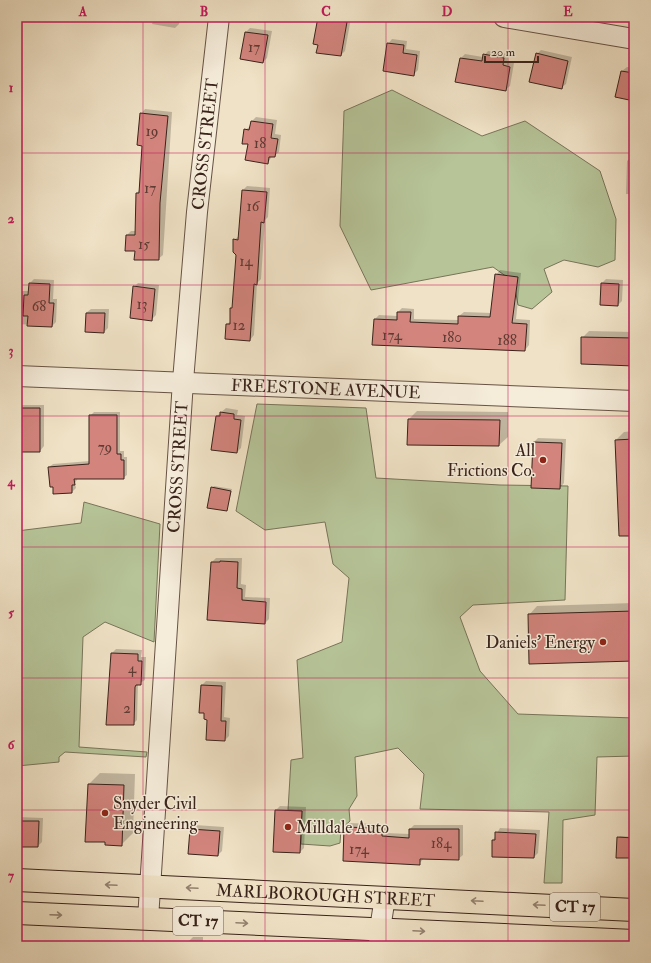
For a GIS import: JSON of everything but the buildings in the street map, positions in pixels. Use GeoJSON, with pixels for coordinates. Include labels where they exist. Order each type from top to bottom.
{"type":"FeatureCollection","features":[{"type":"Feature","properties":{"kind":"highway","name":"MARLBOROUGH STREET"},"geometry":{"type":"LineString","coordinates":[[17,880],[634,910]]}},
{"type":"Feature","properties":{"kind":"highway","name":"MARLBOROUGH STREET"},"geometry":{"type":"LineString","coordinates":[[17,913],[148,919],[379,938],[634,941]]}},
{"type":"Feature","properties":{"kind":"street","name":"CROSS STREET"},"geometry":{"type":"LineString","coordinates":[[148,919],[183,381],[197,212],[219,17]]}},
{"type":"Feature","properties":{"kind":"street"},"geometry":{"type":"LineString","coordinates":[[504,17],[634,39]]}},
{"type":"Feature","properties":{"kind":"street","name":"FREESTONE AVENUE"},"geometry":{"type":"LineString","coordinates":[[17,376],[183,381],[634,401]]}},
{"type":"Feature","properties":{"kind":"street"},"geometry":{"type":"LineString","coordinates":[[379,938],[385,897]]}},
{"type":"Feature","properties":{"kind":"green space"},"geometry":{"type":"Polygon","coordinates":[[[392,90],[482,136],[525,121],[600,171],[616,219],[615,260],[598,267],[564,260],[544,269],[552,292],[532,309],[518,305],[514,282],[493,267],[371,290],[340,226],[344,111],[392,90]]]}},
{"type":"Feature","properties":{"kind":"green space"},"geometry":{"type":"Polygon","coordinates":[[[257,404],[366,408],[376,478],[500,485],[568,486],[565,600],[473,605],[460,617],[480,671],[518,714],[634,718],[634,756],[597,757],[595,815],[563,820],[562,883],[544,883],[549,812],[420,809],[424,774],[398,748],[355,757],[357,796],[349,809],[350,821],[341,829],[340,843],[330,846],[301,844],[302,811],[288,810],[291,760],[303,758],[297,660],[342,642],[349,578],[333,564],[325,522],[265,530],[236,511],[257,404]]]}},
{"type":"Feature","properties":{"kind":"green space"},"geometry":{"type":"Polygon","coordinates":[[[84,502],[160,524],[154,642],[105,622],[83,637],[79,747],[147,752],[146,757],[65,752],[59,757],[59,762],[17,766],[17,531],[81,523],[84,502]]]}},
{"type":"Feature","properties":{"kind":"place","name":"All Frictions Co."},"geometry":{"type":"Point","coordinates":[543,460]}},
{"type":"Feature","properties":{"kind":"place","name":"Daniels' Energy"},"geometry":{"type":"Point","coordinates":[603,642]}},
{"type":"Feature","properties":{"kind":"place","name":"Snyder Civil Engineering"},"geometry":{"type":"Point","coordinates":[105,813]}},
{"type":"Feature","properties":{"kind":"place","name":"Milldale Auto"},"geometry":{"type":"Point","coordinates":[288,827]}}]}
